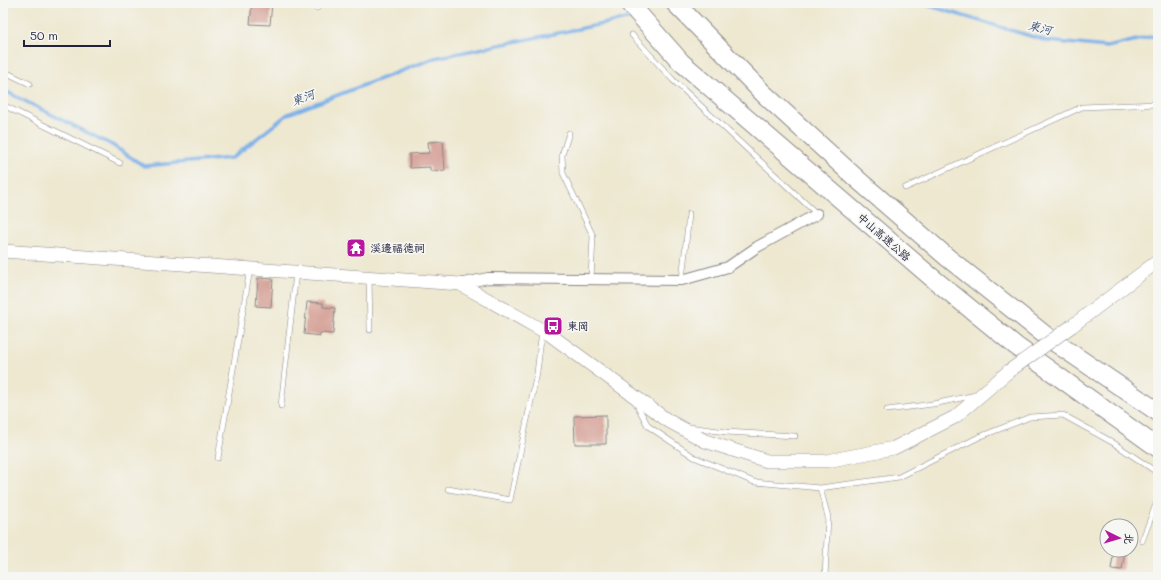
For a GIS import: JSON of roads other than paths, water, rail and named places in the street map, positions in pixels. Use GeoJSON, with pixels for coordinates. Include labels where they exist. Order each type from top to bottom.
{"type":"FeatureCollection","features":[{"type":"Feature","properties":{"kind":"highway"},"geometry":{"type":"LineString","coordinates":[[678,6],[764,94],[857,179],[948,258],[1050,339],[1158,412]]}},
{"type":"Feature","properties":{"kind":"highway","name":"中山高速公路"},"geometry":{"type":"LineString","coordinates":[[637,12],[681,62],[930,276],[1016,346],[1158,448]]}},
{"type":"Feature","properties":{"kind":"street"},"geometry":{"type":"LineString","coordinates":[[3,251],[460,284],[488,278],[682,280],[728,267],[757,247],[817,214]]}},
{"type":"Feature","properties":{"kind":"street"},"geometry":{"type":"LineString","coordinates":[[460,284],[542,330],[667,420],[705,441],[767,461],[827,461],[894,448],[955,417],[1009,371],[1072,326],[1158,261]]}},
{"type":"Feature","properties":{"kind":"lane"},"geometry":{"type":"LineString","coordinates":[[632,35],[673,80],[817,214]]}},
{"type":"Feature","properties":{"kind":"lane"},"geometry":{"type":"LineString","coordinates":[[3,71],[30,84]]}},
{"type":"Feature","properties":{"kind":"lane"},"geometry":{"type":"LineString","coordinates":[[905,188],[1082,107],[1158,104]]}},
{"type":"Feature","properties":{"kind":"lane"},"geometry":{"type":"LineString","coordinates":[[3,105],[120,163]]}},
{"type":"Feature","properties":{"kind":"lane"},"geometry":{"type":"LineString","coordinates":[[569,133],[562,155],[563,173],[593,236],[591,279]]}},
{"type":"Feature","properties":{"kind":"lane"},"geometry":{"type":"LineString","coordinates":[[682,280],[689,214]]}},
{"type":"Feature","properties":{"kind":"lane"},"geometry":{"type":"LineString","coordinates":[[218,458],[250,269]]}},
{"type":"Feature","properties":{"kind":"lane"},"geometry":{"type":"LineString","coordinates":[[281,406],[296,272]]}},
{"type":"Feature","properties":{"kind":"lane"},"geometry":{"type":"LineString","coordinates":[[369,277],[370,330]]}},
{"type":"Feature","properties":{"kind":"lane"},"geometry":{"type":"LineString","coordinates":[[448,489],[510,500],[536,373],[542,330]]}},
{"type":"Feature","properties":{"kind":"lane"},"geometry":{"type":"LineString","coordinates":[[887,410],[933,404],[982,393]]}},
{"type":"Feature","properties":{"kind":"lane"},"geometry":{"type":"LineString","coordinates":[[632,395],[648,426],[694,457],[754,482],[820,488],[899,477],[979,438],[1030,417],[1063,414],[1112,442],[1158,473]]}},
{"type":"Feature","properties":{"kind":"lane"},"geometry":{"type":"LineString","coordinates":[[677,425],[726,432],[795,436]]}},
{"type":"Feature","properties":{"kind":"lane"},"geometry":{"type":"LineString","coordinates":[[820,488],[828,517],[825,577]]}},
{"type":"Feature","properties":{"kind":"lane"},"geometry":{"type":"LineString","coordinates":[[1142,541],[1158,499]]}},
{"type":"Feature","properties":{"kind":"waterway","name":"東河"},"geometry":{"type":"LineString","coordinates":[[920,3],[1047,41],[1107,47],[1158,35]]}},
{"type":"Feature","properties":{"kind":"waterway","name":"東河"},"geometry":{"type":"LineString","coordinates":[[3,90],[112,145],[144,166],[232,158],[288,114],[435,58],[632,18]]}},
{"type":"Feature","properties":{"kind":"place","name":"溪邊福德祠"},"geometry":{"type":"Point","coordinates":[356,248]}},
{"type":"Feature","properties":{"kind":"place","name":"東岡"},"geometry":{"type":"Point","coordinates":[553,326]}}]}
